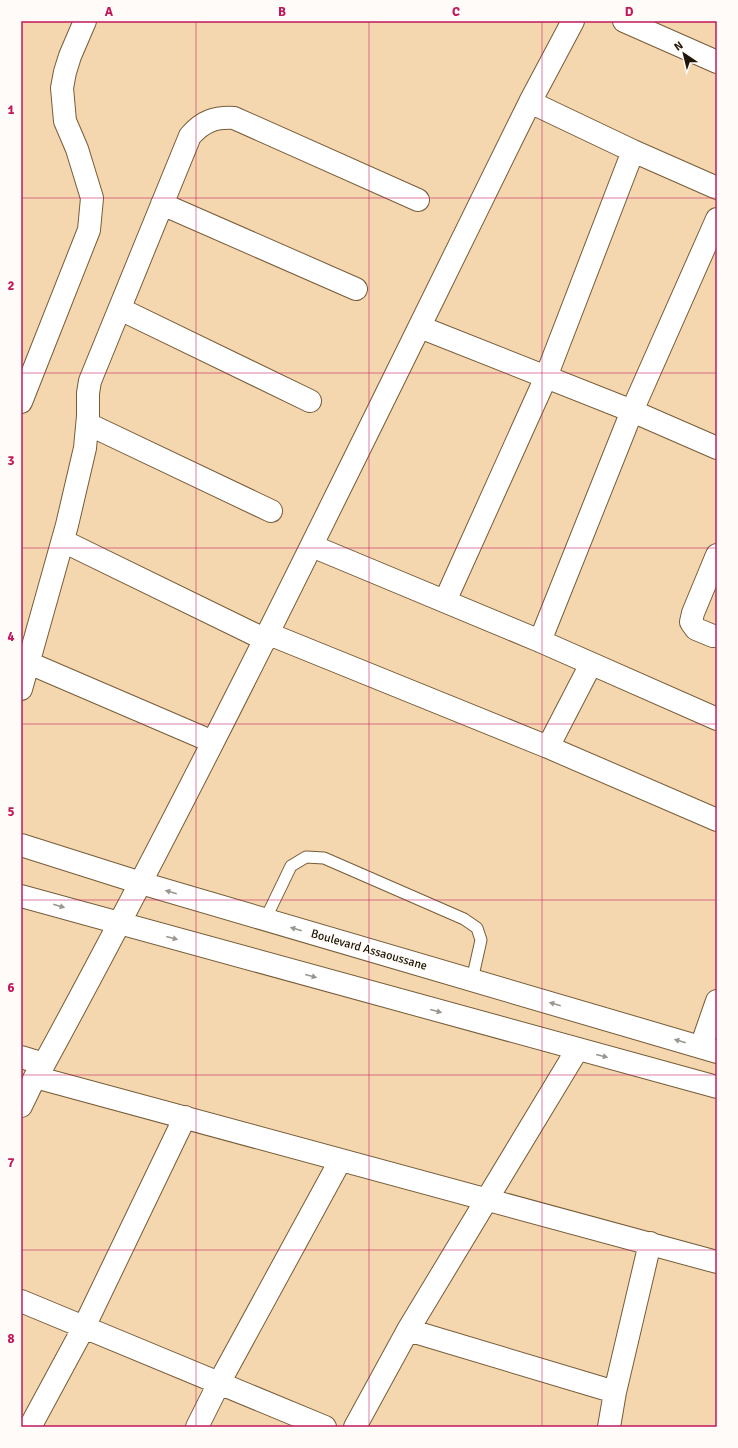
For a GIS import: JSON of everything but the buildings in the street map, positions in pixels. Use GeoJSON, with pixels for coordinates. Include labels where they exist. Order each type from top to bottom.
{"type":"FeatureCollection","features":[{"type":"Feature","properties":{"kind":"street"},"geometry":{"type":"LineString","coordinates":[[21,402],[89,230],[92,198],[77,149],[66,121],[62,88],[68,61],[85,21]]}},
{"type":"Feature","properties":{"kind":"street"},"geometry":{"type":"LineString","coordinates":[[21,1106],[121,924],[214,742],[530,102],[573,21]]}},
{"type":"Feature","properties":{"kind":"street"},"geometry":{"type":"LineString","coordinates":[[624,21],[717,62]]}},
{"type":"Feature","properties":{"kind":"street"},"geometry":{"type":"LineString","coordinates":[[530,102],[633,151],[717,188]]}},
{"type":"Feature","properties":{"kind":"street"},"geometry":{"type":"LineString","coordinates":[[21,689],[63,541],[85,448],[88,424],[87,405],[90,381],[190,136],[205,122],[214,118],[243,121],[418,200]]}},
{"type":"Feature","properties":{"kind":"street"},"geometry":{"type":"LineString","coordinates":[[445,601],[546,377],[633,151]]}},
{"type":"Feature","properties":{"kind":"street"},"geometry":{"type":"LineString","coordinates":[[162,204],[356,289]]}},
{"type":"Feature","properties":{"kind":"street"},"geometry":{"type":"LineString","coordinates":[[540,641],[632,411],[717,219]]}},
{"type":"Feature","properties":{"kind":"street"},"geometry":{"type":"LineString","coordinates":[[120,309],[310,401]]}},
{"type":"Feature","properties":{"kind":"street"},"geometry":{"type":"LineString","coordinates":[[420,327],[632,411],[717,448]]}},
{"type":"Feature","properties":{"kind":"street"},"geometry":{"type":"LineString","coordinates":[[88,424],[271,512]]}},
{"type":"Feature","properties":{"kind":"street"},"geometry":{"type":"LineString","coordinates":[[63,541],[267,637],[548,747],[717,820]]}},
{"type":"Feature","properties":{"kind":"street"},"geometry":{"type":"LineString","coordinates":[[312,546],[540,641],[717,719]]}},
{"type":"Feature","properties":{"kind":"street"},"geometry":{"type":"LineString","coordinates":[[713,636],[696,629],[691,622],[693,613],[717,555]]}},
{"type":"Feature","properties":{"kind":"street"},"geometry":{"type":"LineString","coordinates":[[29,663],[214,742]]}},
{"type":"Feature","properties":{"kind":"street"},"geometry":{"type":"LineString","coordinates":[[548,747],[591,664]]}},
{"type":"Feature","properties":{"kind":"street","name":"Boulevard Assaoussane"},"geometry":{"type":"LineString","coordinates":[[21,845],[265,920],[709,1050]]}},
{"type":"Feature","properties":{"kind":"street"},"geometry":{"type":"LineString","coordinates":[[21,896],[577,1050],[717,1087]]}},
{"type":"Feature","properties":{"kind":"street"},"geometry":{"type":"LineString","coordinates":[[709,1050],[717,1001]]}},
{"type":"Feature","properties":{"kind":"street"},"geometry":{"type":"LineString","coordinates":[[355,1427],[408,1330],[485,1200],[577,1050]]}},
{"type":"Feature","properties":{"kind":"street"},"geometry":{"type":"LineString","coordinates":[[21,1057],[40,1070],[185,1117],[340,1161],[717,1262]]}},
{"type":"Feature","properties":{"kind":"street"},"geometry":{"type":"LineString","coordinates":[[30,1427],[84,1327],[185,1117]]}},
{"type":"Feature","properties":{"kind":"street"},"geometry":{"type":"LineString","coordinates":[[197,1427],[219,1383],[340,1161]]}},
{"type":"Feature","properties":{"kind":"street"},"geometry":{"type":"LineString","coordinates":[[609,1427],[615,1392],[650,1243]]}},
{"type":"Feature","properties":{"kind":"street"},"geometry":{"type":"LineString","coordinates":[[21,1301],[325,1427]]}},
{"type":"Feature","properties":{"kind":"street"},"geometry":{"type":"LineString","coordinates":[[408,1330],[615,1392]]}},
{"type":"Feature","properties":{"kind":"lane"},"geometry":{"type":"LineString","coordinates":[[265,920],[291,866],[306,856],[324,858],[464,919],[477,928],[481,940],[472,980]]}}]}
